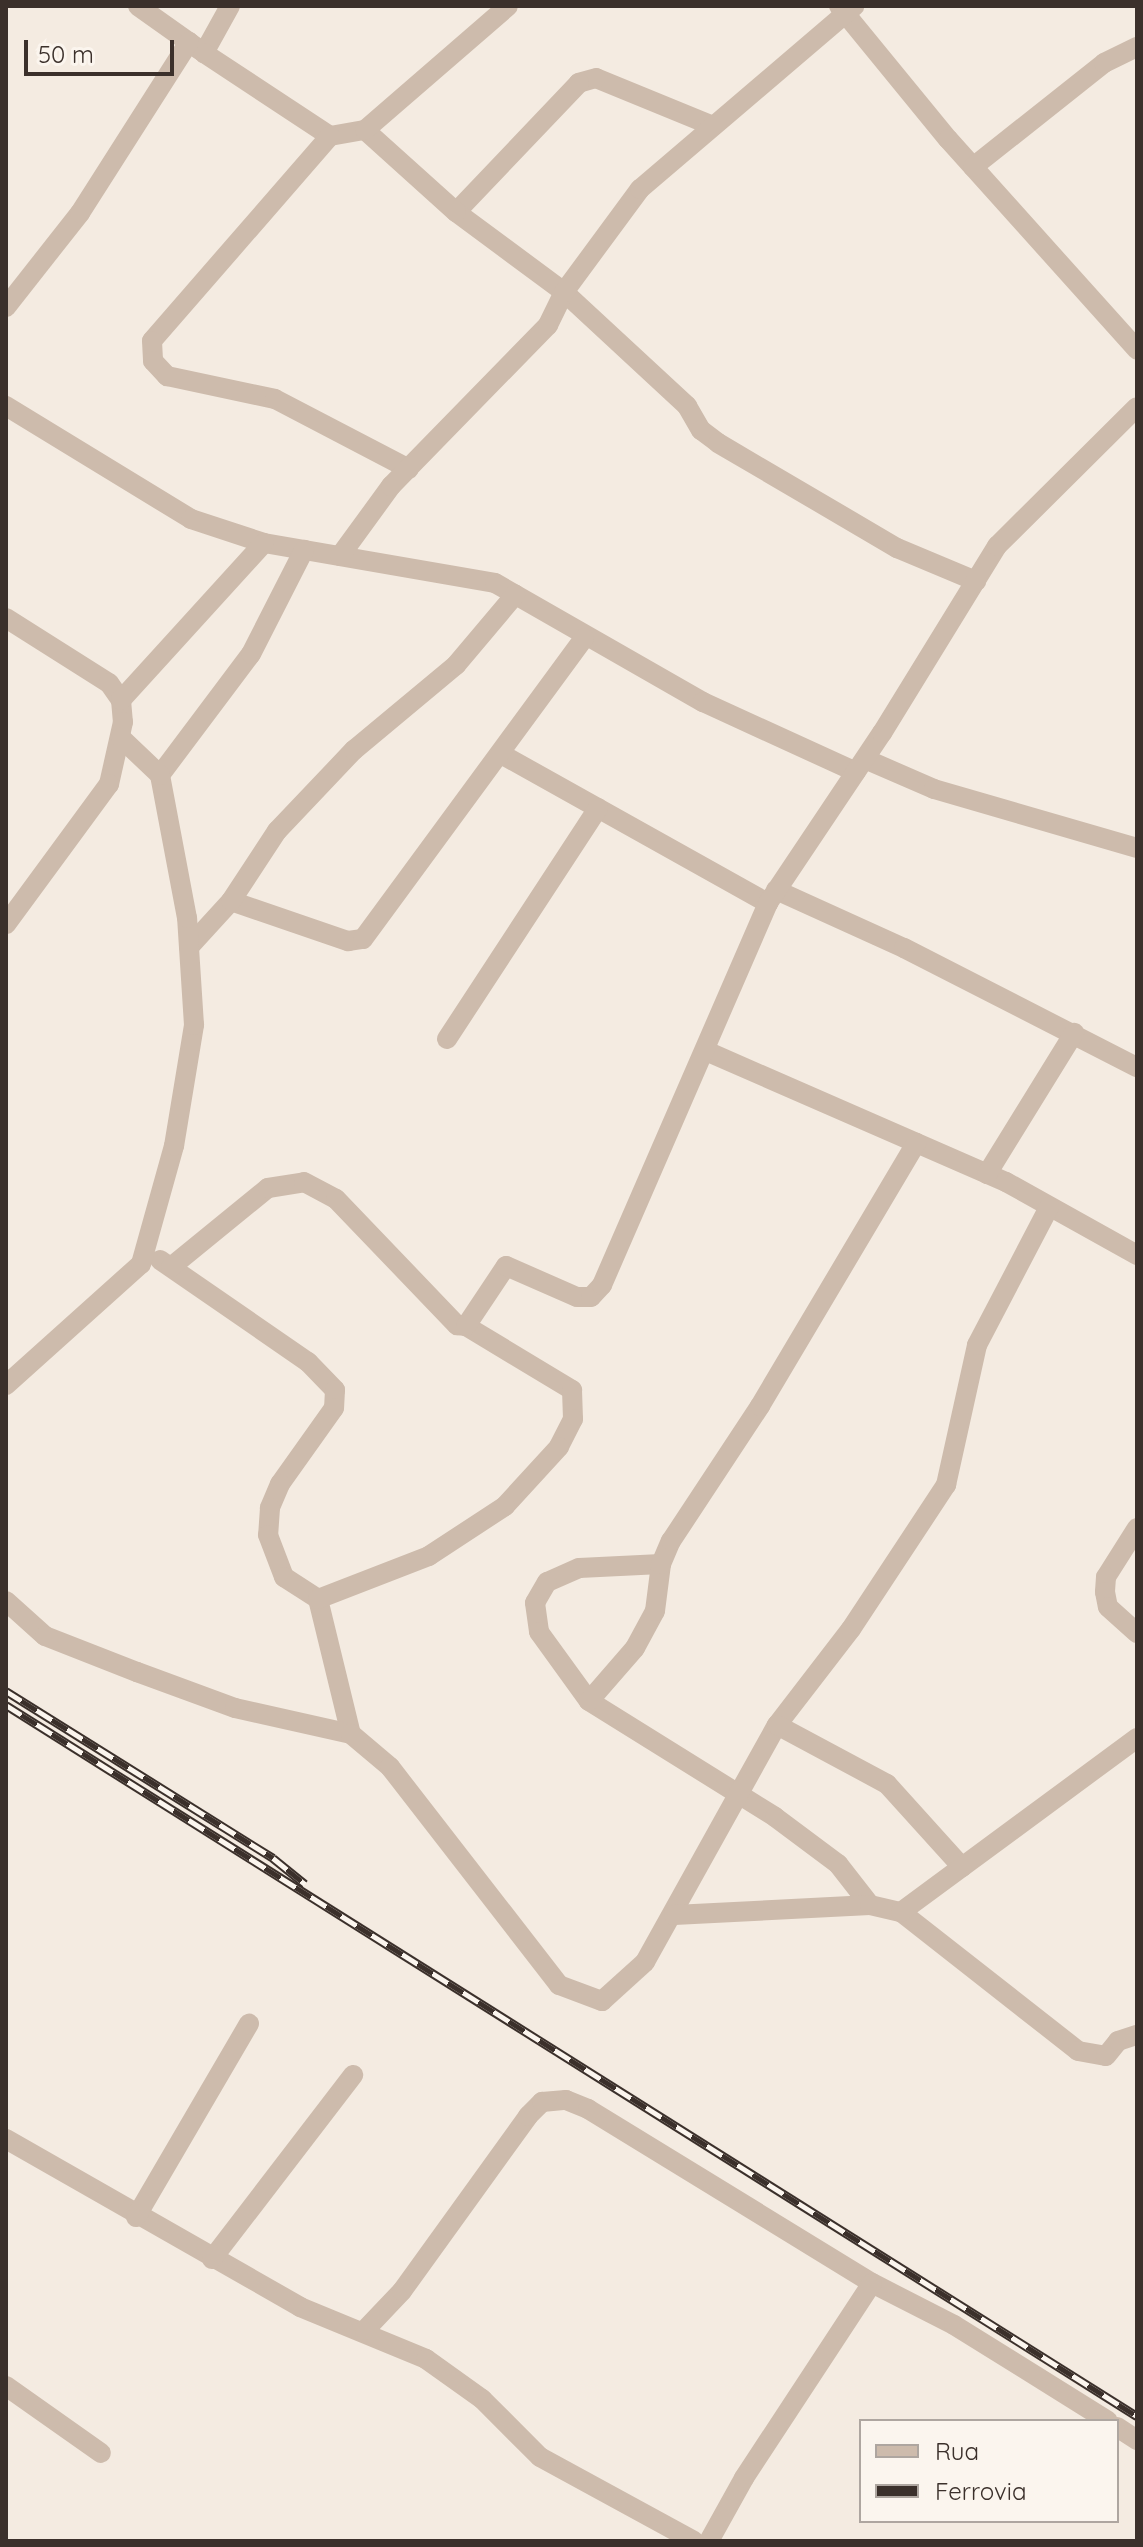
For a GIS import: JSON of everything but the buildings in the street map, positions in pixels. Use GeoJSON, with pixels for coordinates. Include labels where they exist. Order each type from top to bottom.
{"type":"FeatureCollection","features":[{"type":"Feature","properties":{"kind":"street"},"geometry":{"type":"LineString","coordinates":[[138,6],[330,136]]}},
{"type":"Feature","properties":{"kind":"street"},"geometry":{"type":"LineString","coordinates":[[6,307],[80,213],[196,47],[230,6]]}},
{"type":"Feature","properties":{"kind":"street"},"geometry":{"type":"LineString","coordinates":[[409,469],[275,399],[167,376],[153,361],[152,341],[330,136],[365,130],[508,6]]}},
{"type":"Feature","properties":{"kind":"street"},"geometry":{"type":"LineString","coordinates":[[340,556],[366,517],[409,469],[539,336],[564,292],[640,189],[846,8],[973,167],[1137,350]]}},
{"type":"Feature","properties":{"kind":"street"},"geometry":{"type":"LineString","coordinates":[[973,167],[1104,63],[1137,47]]}},
{"type":"Feature","properties":{"kind":"street"},"geometry":{"type":"LineString","coordinates":[[456,212],[579,83],[596,78],[713,126]]}},
{"type":"Feature","properties":{"kind":"street"},"geometry":{"type":"LineString","coordinates":[[365,130],[456,212],[564,292],[687,406],[701,430],[718,443],[897,548],[976,581]]}},
{"type":"Feature","properties":{"kind":"street"},"geometry":{"type":"LineString","coordinates":[[6,406],[191,519],[264,543],[480,580],[515,595],[584,638],[703,702],[860,766],[1137,848]]}},
{"type":"Feature","properties":{"kind":"street"},"geometry":{"type":"LineString","coordinates":[[466,1326],[506,1266],[577,1297],[591,1297],[602,1285],[772,897],[860,766],[1011,528],[1062,486],[1137,407]]}},
{"type":"Feature","properties":{"kind":"street"},"geometry":{"type":"LineString","coordinates":[[121,700],[264,543]]}},
{"type":"Feature","properties":{"kind":"street"},"geometry":{"type":"LineString","coordinates":[[160,775],[251,654],[304,550]]}},
{"type":"Feature","properties":{"kind":"street"},"geometry":{"type":"LineString","coordinates":[[189,947],[231,901],[277,831],[354,750],[456,665],[515,595]]}},
{"type":"Feature","properties":{"kind":"street"},"geometry":{"type":"LineString","coordinates":[[6,618],[109,683],[121,700],[121,738],[109,784],[6,924]]}},
{"type":"Feature","properties":{"kind":"street"},"geometry":{"type":"LineString","coordinates":[[231,901],[348,941],[363,939],[584,638]]}},
{"type":"Feature","properties":{"kind":"street"},"geometry":{"type":"LineString","coordinates":[[6,1385],[141,1264],[174,1146],[194,1025],[189,947],[160,775],[121,738]]}},
{"type":"Feature","properties":{"kind":"street"},"geometry":{"type":"LineString","coordinates":[[501,754],[598,808],[772,897],[1074,1033],[1137,1067]]}},
{"type":"Feature","properties":{"kind":"street"},"geometry":{"type":"LineString","coordinates":[[447,1039],[598,808]]}},
{"type":"Feature","properties":{"kind":"street"},"geometry":{"type":"LineString","coordinates":[[987,1174],[1074,1033]]}},
{"type":"Feature","properties":{"kind":"street"},"geometry":{"type":"LineString","coordinates":[[706,1051],[987,1174],[1137,1255]]}},
{"type":"Feature","properties":{"kind":"street"},"geometry":{"type":"LineString","coordinates":[[589,1701],[635,1648],[655,1611],[661,1564],[916,1143]]}},
{"type":"Feature","properties":{"kind":"street"},"geometry":{"type":"LineString","coordinates":[[171,1267],[268,1188],[304,1182],[336,1199],[444,1315],[572,1390],[573,1419],[559,1447],[505,1506],[449,1545],[318,1599]]}},
{"type":"Feature","properties":{"kind":"street"},"geometry":{"type":"LineString","coordinates":[[6,1601],[45,1636],[137,1672],[235,1708],[351,1734],[390,1767],[559,1985],[595,2002],[613,1995],[645,1962],[674,1915],[777,1725],[851,1629],[946,1485],[977,1345],[1049,1207]]}},
{"type":"Feature","properties":{"kind":"street"},"geometry":{"type":"LineString","coordinates":[[146,1252],[308,1362],[335,1390],[334,1408],[280,1484],[270,1508],[268,1535],[284,1577],[318,1599],[351,1734]]}},
{"type":"Feature","properties":{"kind":"street"},"geometry":{"type":"LineString","coordinates":[[1137,1528],[1106,1577],[1105,1592],[1108,1607],[1137,1633]]}},
{"type":"Feature","properties":{"kind":"street"},"geometry":{"type":"LineString","coordinates":[[661,1564],[579,1568],[547,1582],[535,1603],[539,1632],[589,1701],[738,1795],[838,1864],[870,1905]]}},
{"type":"Feature","properties":{"kind":"street"},"geometry":{"type":"LineString","coordinates":[[777,1725],[887,1784],[962,1867]]}},
{"type":"Feature","properties":{"kind":"street"},"geometry":{"type":"LineString","coordinates":[[901,1912],[1137,1738]]}},
{"type":"Feature","properties":{"kind":"street"},"geometry":{"type":"LineString","coordinates":[[674,1915],[870,1905],[901,1912],[1078,2051],[1106,2056],[1118,2041],[1137,2035]]}},
{"type":"Feature","properties":{"kind":"street"},"geometry":{"type":"LineString","coordinates":[[136,2217],[249,2024]]}},
{"type":"Feature","properties":{"kind":"street"},"geometry":{"type":"LineString","coordinates":[[212,2259],[353,2075]]}},
{"type":"Feature","properties":{"kind":"street"},"geometry":{"type":"LineString","coordinates":[[365,2330],[402,2291],[528,2116],[542,2102],[555,2099],[588,2109],[872,2283],[954,2325],[1105,2419]]}},
{"type":"Feature","properties":{"kind":"street"},"geometry":{"type":"LineString","coordinates":[[6,2139],[136,2217],[300,2307],[365,2330],[426,2359],[482,2399],[540,2457],[694,2541]]}},
{"type":"Feature","properties":{"kind":"street"},"geometry":{"type":"LineString","coordinates":[[709,2541],[744,2478],[872,2283]]}},
{"type":"Feature","properties":{"kind":"street"},"geometry":{"type":"LineString","coordinates":[[6,2386],[101,2453]]}},
{"type":"Feature","properties":{"kind":"street"},"geometry":{"type":"LineString","coordinates":[[1119,2428],[1137,2440]]}},
{"type":"Feature","properties":{"kind":"railway"},"geometry":{"type":"LineString","coordinates":[[6,1691],[273,1858],[305,1884]]}},
{"type":"Feature","properties":{"kind":"railway"},"geometry":{"type":"LineString","coordinates":[[6,1705],[1137,2416]]}}]}
